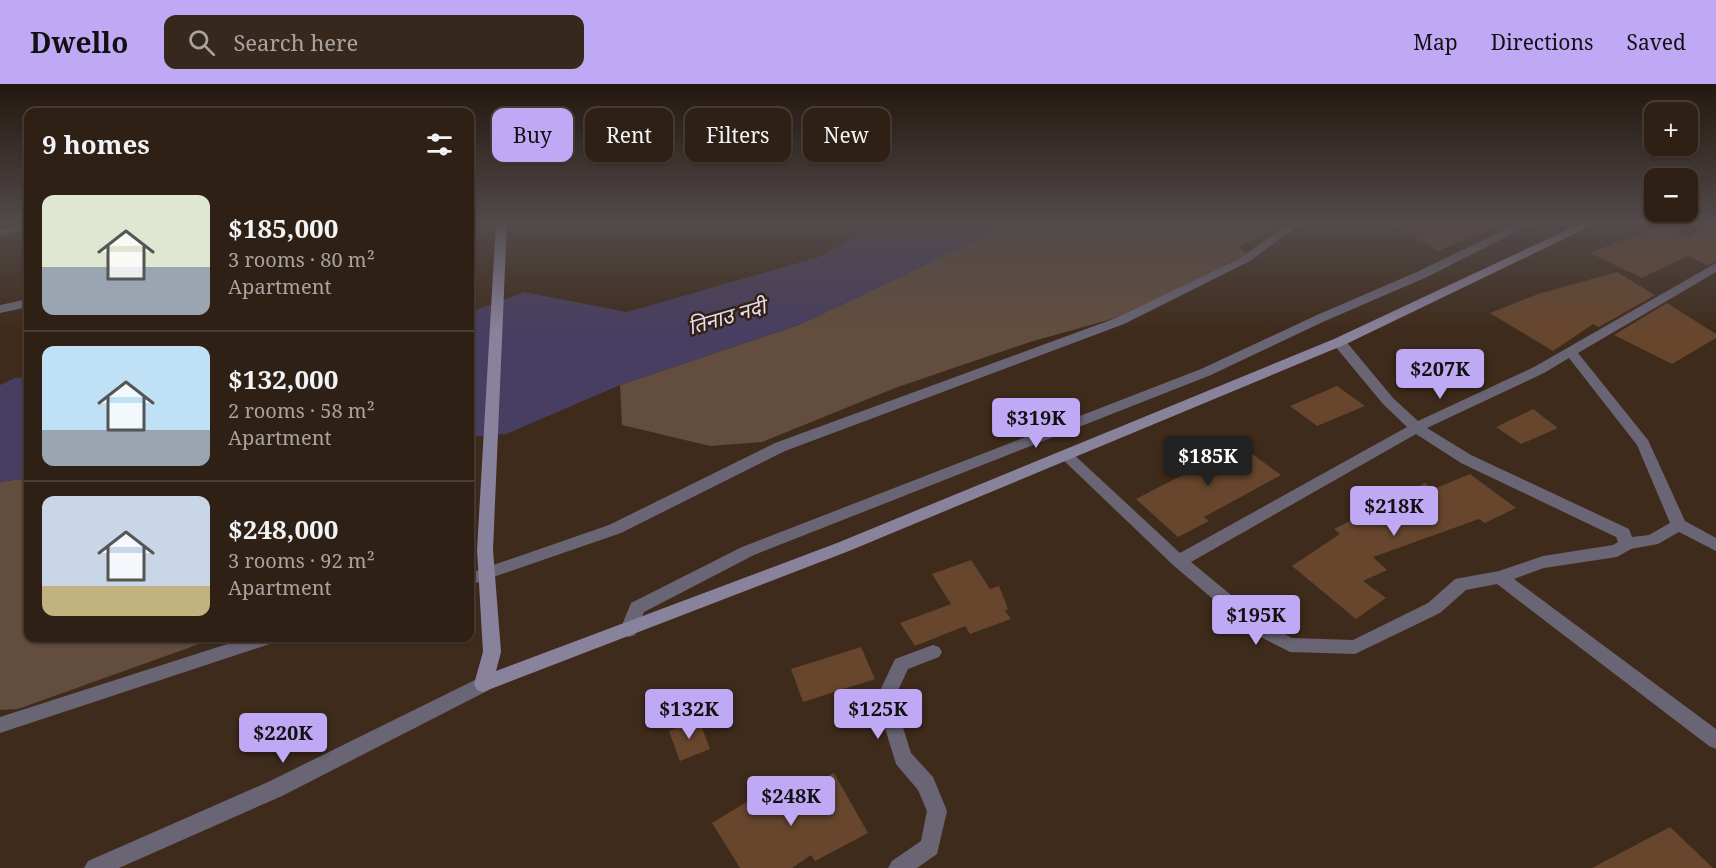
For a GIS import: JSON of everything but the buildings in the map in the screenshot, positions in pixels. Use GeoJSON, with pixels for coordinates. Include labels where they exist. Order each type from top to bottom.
{"type":"FeatureCollection","features":[{"type":"Feature","properties":{"kind":"street"},"geometry":{"type":"LineString","coordinates":[[483,684],[492,652],[489,573],[485,550],[499,259]]}},
{"type":"Feature","properties":{"kind":"street"},"geometry":{"type":"LineString","coordinates":[[474,578],[615,529],[780,447],[1120,321],[1247,259]]}},
{"type":"Feature","properties":{"kind":"street"},"geometry":{"type":"LineString","coordinates":[[630,630],[637,608],[748,551],[1206,372],[1455,259]]}},
{"type":"Feature","properties":{"kind":"street"},"geometry":{"type":"LineString","coordinates":[[95,868],[275,789],[483,684],[630,630],[843,547],[1339,342],[1516,259]]}},
{"type":"Feature","properties":{"kind":"street"},"geometry":{"type":"LineString","coordinates":[[1179,561],[1416,428],[1539,370],[1716,267]]}},
{"type":"Feature","properties":{"kind":"street"},"geometry":{"type":"LineString","coordinates":[[0,309],[24,304]]}},
{"type":"Feature","properties":{"kind":"street"},"geometry":{"type":"LineString","coordinates":[[1339,342],[1388,401],[1416,428],[1466,459],[1623,533],[1627,544]]}},
{"type":"Feature","properties":{"kind":"street"},"geometry":{"type":"LineString","coordinates":[[1571,351],[1580,366],[1643,443],[1679,525],[1716,545]]}},
{"type":"Feature","properties":{"kind":"street"},"geometry":{"type":"LineString","coordinates":[[1065,455],[1179,561],[1259,628],[1290,645],[1354,647],[1434,608],[1461,584],[1500,577],[1543,562],[1617,551],[1627,544],[1652,540],[1679,525]]}},
{"type":"Feature","properties":{"kind":"street"},"geometry":{"type":"LineString","coordinates":[[1500,577],[1716,740]]}},
{"type":"Feature","properties":{"kind":"street"},"geometry":{"type":"LineString","coordinates":[[0,725],[255,642]]}},
{"type":"Feature","properties":{"kind":"street"},"geometry":{"type":"LineString","coordinates":[[899,868],[930,847],[937,811],[926,784],[903,758],[885,699],[901,664],[933,652]]}},
{"type":"Feature","properties":{"kind":"shaded area"},"geometry":{"type":"Polygon","coordinates":[[[938,259],[1238,259],[1119,317],[1030,342],[895,388],[762,442],[710,446],[622,425],[620,385],[801,324],[938,259]]]}},
{"type":"Feature","properties":{"kind":"shaded area"},"geometry":{"type":"Polygon","coordinates":[[[24,479],[24,642],[205,642],[18,709],[0,710],[0,482],[24,479]]]}},
{"type":"Feature","properties":{"kind":"water","name":"तिनाउ नदी"},"geometry":{"type":"Polygon","coordinates":[[[813,259],[938,259],[801,324],[620,385],[506,434],[474,437],[474,311],[524,292],[627,312],[813,259]]]}},
{"type":"Feature","properties":{"kind":"water"},"geometry":{"type":"Polygon","coordinates":[[[24,377],[24,479],[0,482],[0,385],[15,378],[24,377]]]}}]}
